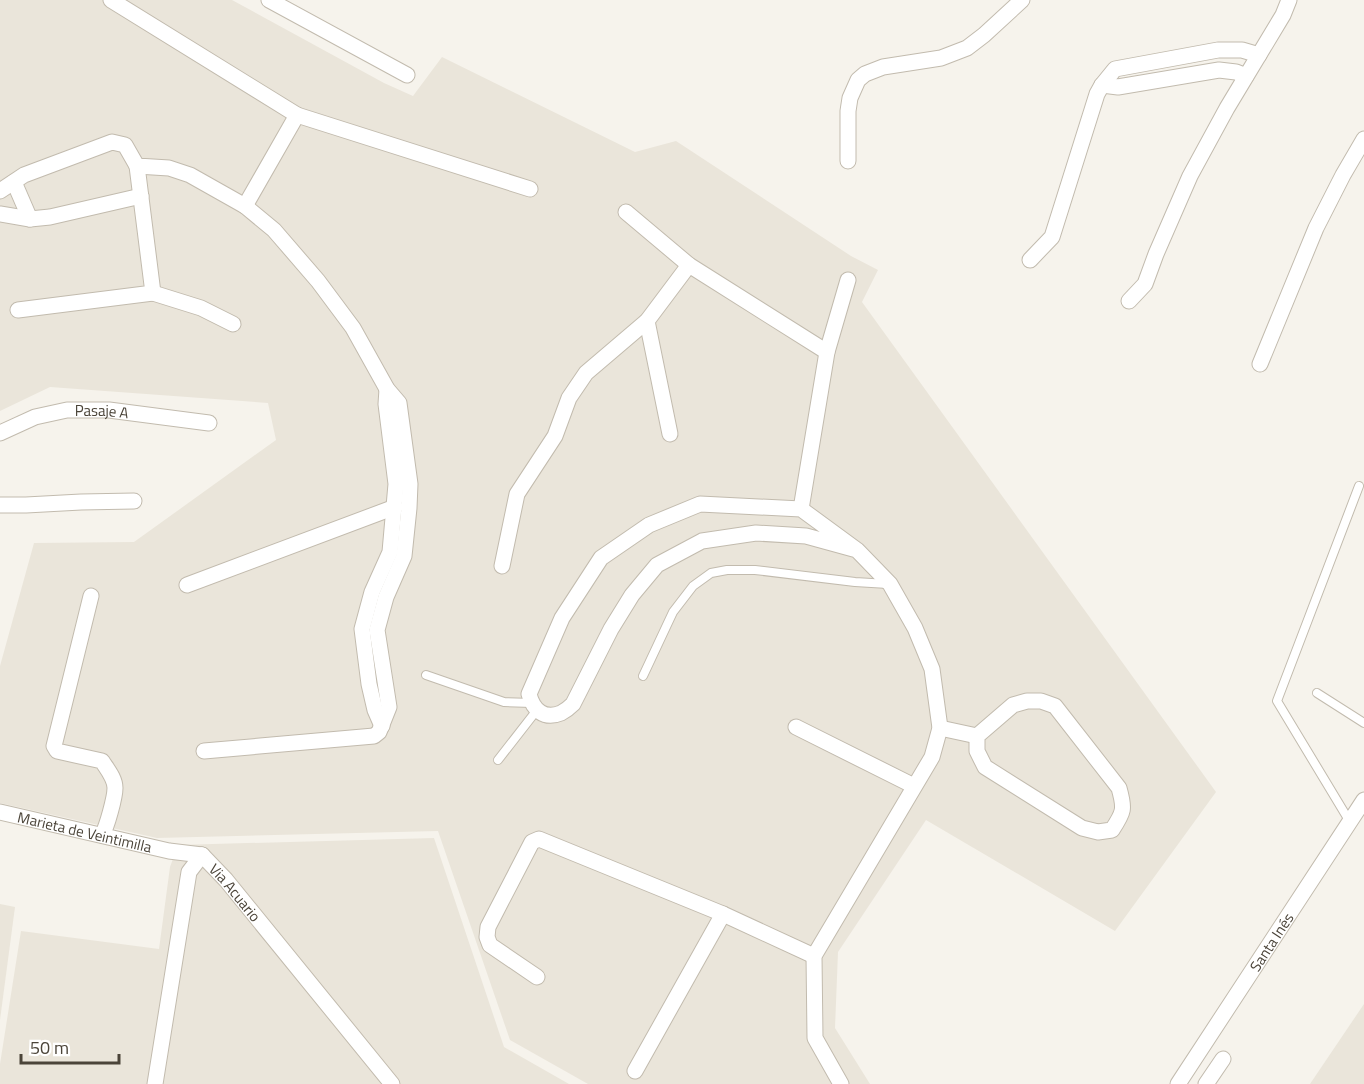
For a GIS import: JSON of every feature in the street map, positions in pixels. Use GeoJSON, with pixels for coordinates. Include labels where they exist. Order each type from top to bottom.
{"type":"FeatureCollection","features":[{"type":"Feature","properties":{"kind":"street"},"geometry":{"type":"LineString","coordinates":[[111,0],[297,115],[530,189]]}},
{"type":"Feature","properties":{"kind":"street"},"geometry":{"type":"LineString","coordinates":[[269,0],[407,75]]}},
{"type":"Feature","properties":{"kind":"street"},"geometry":{"type":"LineString","coordinates":[[849,161],[848,111],[850,98],[858,80],[865,74],[884,67],[941,58],[967,48],[1022,0]]}},
{"type":"Feature","properties":{"kind":"street"},"geometry":{"type":"LineString","coordinates":[[1129,301],[1145,284],[1190,176],[1283,15],[1289,0]]}},
{"type":"Feature","properties":{"kind":"street"},"geometry":{"type":"LineString","coordinates":[[1030,260],[1052,237],[1097,94],[1101,85],[1115,69],[1218,50],[1242,50],[1259,55]]}},
{"type":"Feature","properties":{"kind":"street"},"geometry":{"type":"LineString","coordinates":[[1101,85],[1118,87],[1219,70],[1246,76]]}},
{"type":"Feature","properties":{"kind":"street"},"geometry":{"type":"LineString","coordinates":[[245,206],[297,115]]}},
{"type":"Feature","properties":{"kind":"street"},"geometry":{"type":"LineString","coordinates":[[1260,364],[1316,228],[1342,175],[1364,139]]}},
{"type":"Feature","properties":{"kind":"street"},"geometry":{"type":"LineString","coordinates":[[0,191],[24,176],[112,142],[125,145],[137,166],[153,293]]}},
{"type":"Feature","properties":{"kind":"street"},"geometry":{"type":"LineString","coordinates":[[137,166],[169,168],[190,175],[245,206],[274,231],[318,281],[353,328],[387,389],[399,404],[410,484],[404,556],[386,597],[377,630],[389,707],[379,732],[374,736],[204,751]]}},
{"type":"Feature","properties":{"kind":"street"},"geometry":{"type":"LineString","coordinates":[[14,182],[30,219]]}},
{"type":"Feature","properties":{"kind":"street"},"geometry":{"type":"LineString","coordinates":[[0,214],[30,219],[50,217],[141,195]]}},
{"type":"Feature","properties":{"kind":"street"},"geometry":{"type":"LineString","coordinates":[[626,212],[689,265],[827,352]]}},
{"type":"Feature","properties":{"kind":"street"},"geometry":{"type":"LineString","coordinates":[[502,566],[517,494],[555,436],[569,398],[586,373],[647,321],[689,265]]}},
{"type":"Feature","properties":{"kind":"street"},"geometry":{"type":"LineString","coordinates":[[801,509],[827,352],[848,280]]}},
{"type":"Feature","properties":{"kind":"street"},"geometry":{"type":"LineString","coordinates":[[18,309],[153,293],[201,308],[233,324]]}},
{"type":"Feature","properties":{"kind":"street"},"geometry":{"type":"LineString","coordinates":[[647,321],[670,434]]}},
{"type":"Feature","properties":{"kind":"street"},"geometry":{"type":"LineString","coordinates":[[382,726],[375,710],[369,684],[362,629],[372,592],[390,552],[395,507],[396,484],[386,404],[387,389]]}},
{"type":"Feature","properties":{"kind":"street","name":"Pasaje A"},"geometry":{"type":"LineString","coordinates":[[0,433],[35,417],[67,410],[109,410],[209,423]]}},
{"type":"Feature","properties":{"kind":"street"},"geometry":{"type":"LineString","coordinates":[[0,505],[134,501]]}},
{"type":"Feature","properties":{"kind":"street"},"geometry":{"type":"LineString","coordinates":[[841,1084],[815,1038],[814,956],[932,757],[940,728],[932,669],[915,628],[890,584],[857,550],[801,509],[700,504],[648,525],[601,558],[562,618],[529,694],[534,707],[545,715],[562,713],[573,704],[611,629],[632,594],[657,565],[702,541],[756,533],[806,536],[857,550]]}},
{"type":"Feature","properties":{"kind":"street"},"geometry":{"type":"LineString","coordinates":[[187,585],[395,507]]}},
{"type":"Feature","properties":{"kind":"street"},"geometry":{"type":"LineString","coordinates":[[91,596],[54,746],[57,752],[102,761],[111,774],[115,787],[106,828],[102,835]]}},
{"type":"Feature","properties":{"kind":"street"},"geometry":{"type":"LineString","coordinates":[[1027,700],[1041,701],[1055,706],[1119,788],[1123,803],[1121,816],[1112,830],[1098,832],[1082,828],[985,767],[977,751],[977,736],[1013,705],[1027,700]]}},
{"type":"Feature","properties":{"kind":"street"},"geometry":{"type":"LineString","coordinates":[[796,727],[914,786]]}},
{"type":"Feature","properties":{"kind":"street"},"geometry":{"type":"LineString","coordinates":[[940,728],[977,736]]}},
{"type":"Feature","properties":{"kind":"street","name":"Santa Inés"},"geometry":{"type":"LineString","coordinates":[[1178,1084],[1364,800]]}},
{"type":"Feature","properties":{"kind":"street","name":"Marieta de Veintimilla"},"geometry":{"type":"LineString","coordinates":[[0,812],[170,851],[202,855]]}},
{"type":"Feature","properties":{"kind":"street"},"geometry":{"type":"LineString","coordinates":[[537,977],[490,945],[487,936],[488,927],[532,842],[539,839],[723,914],[814,956]]}},
{"type":"Feature","properties":{"kind":"street","name":"Via Acuario"},"geometry":{"type":"LineString","coordinates":[[155,1084],[189,872],[202,855],[226,880],[392,1084]]}},
{"type":"Feature","properties":{"kind":"street"},"geometry":{"type":"LineString","coordinates":[[635,1071],[723,914]]}},
{"type":"Feature","properties":{"kind":"street"},"geometry":{"type":"LineString","coordinates":[[1206,1084],[1223,1059]]}},
{"type":"Feature","properties":{"kind":"lane"},"geometry":{"type":"LineString","coordinates":[[1350,822],[1277,701],[1359,486]]}},
{"type":"Feature","properties":{"kind":"lane"},"geometry":{"type":"LineString","coordinates":[[643,676],[673,612],[693,586],[711,573],[727,570],[755,570],[890,584]]}},
{"type":"Feature","properties":{"kind":"lane"},"geometry":{"type":"LineString","coordinates":[[426,675],[504,702],[534,707],[498,760]]}},
{"type":"Feature","properties":{"kind":"lane"},"geometry":{"type":"LineString","coordinates":[[1317,693],[1364,723]]}},
{"type":"Feature","properties":{"kind":"shaded area"},"geometry":{"type":"Polygon","coordinates":[[[0,0],[232,0],[384,83],[413,96],[442,57],[635,152],[676,141],[851,256],[878,270],[862,302],[1216,792],[1115,931],[926,820],[838,952],[835,1028],[870,1084],[588,1084],[510,1040],[438,831],[157,838],[0,803],[0,666],[34,543],[134,542],[276,440],[268,403],[50,387],[0,411],[0,0]]]}},
{"type":"Feature","properties":{"kind":"shaded area"},"geometry":{"type":"Polygon","coordinates":[[[434,838],[504,1047],[569,1084],[0,1084],[0,1064],[21,931],[159,949],[170,867],[178,845],[434,838]]]}},
{"type":"Feature","properties":{"kind":"shaded area"},"geometry":{"type":"Polygon","coordinates":[[[0,904],[15,907],[0,1020],[0,904]]]}},
{"type":"Feature","properties":{"kind":"shaded area"},"geometry":{"type":"Polygon","coordinates":[[[1364,1004],[1364,1084],[1310,1084],[1364,1004]]]}}]}
